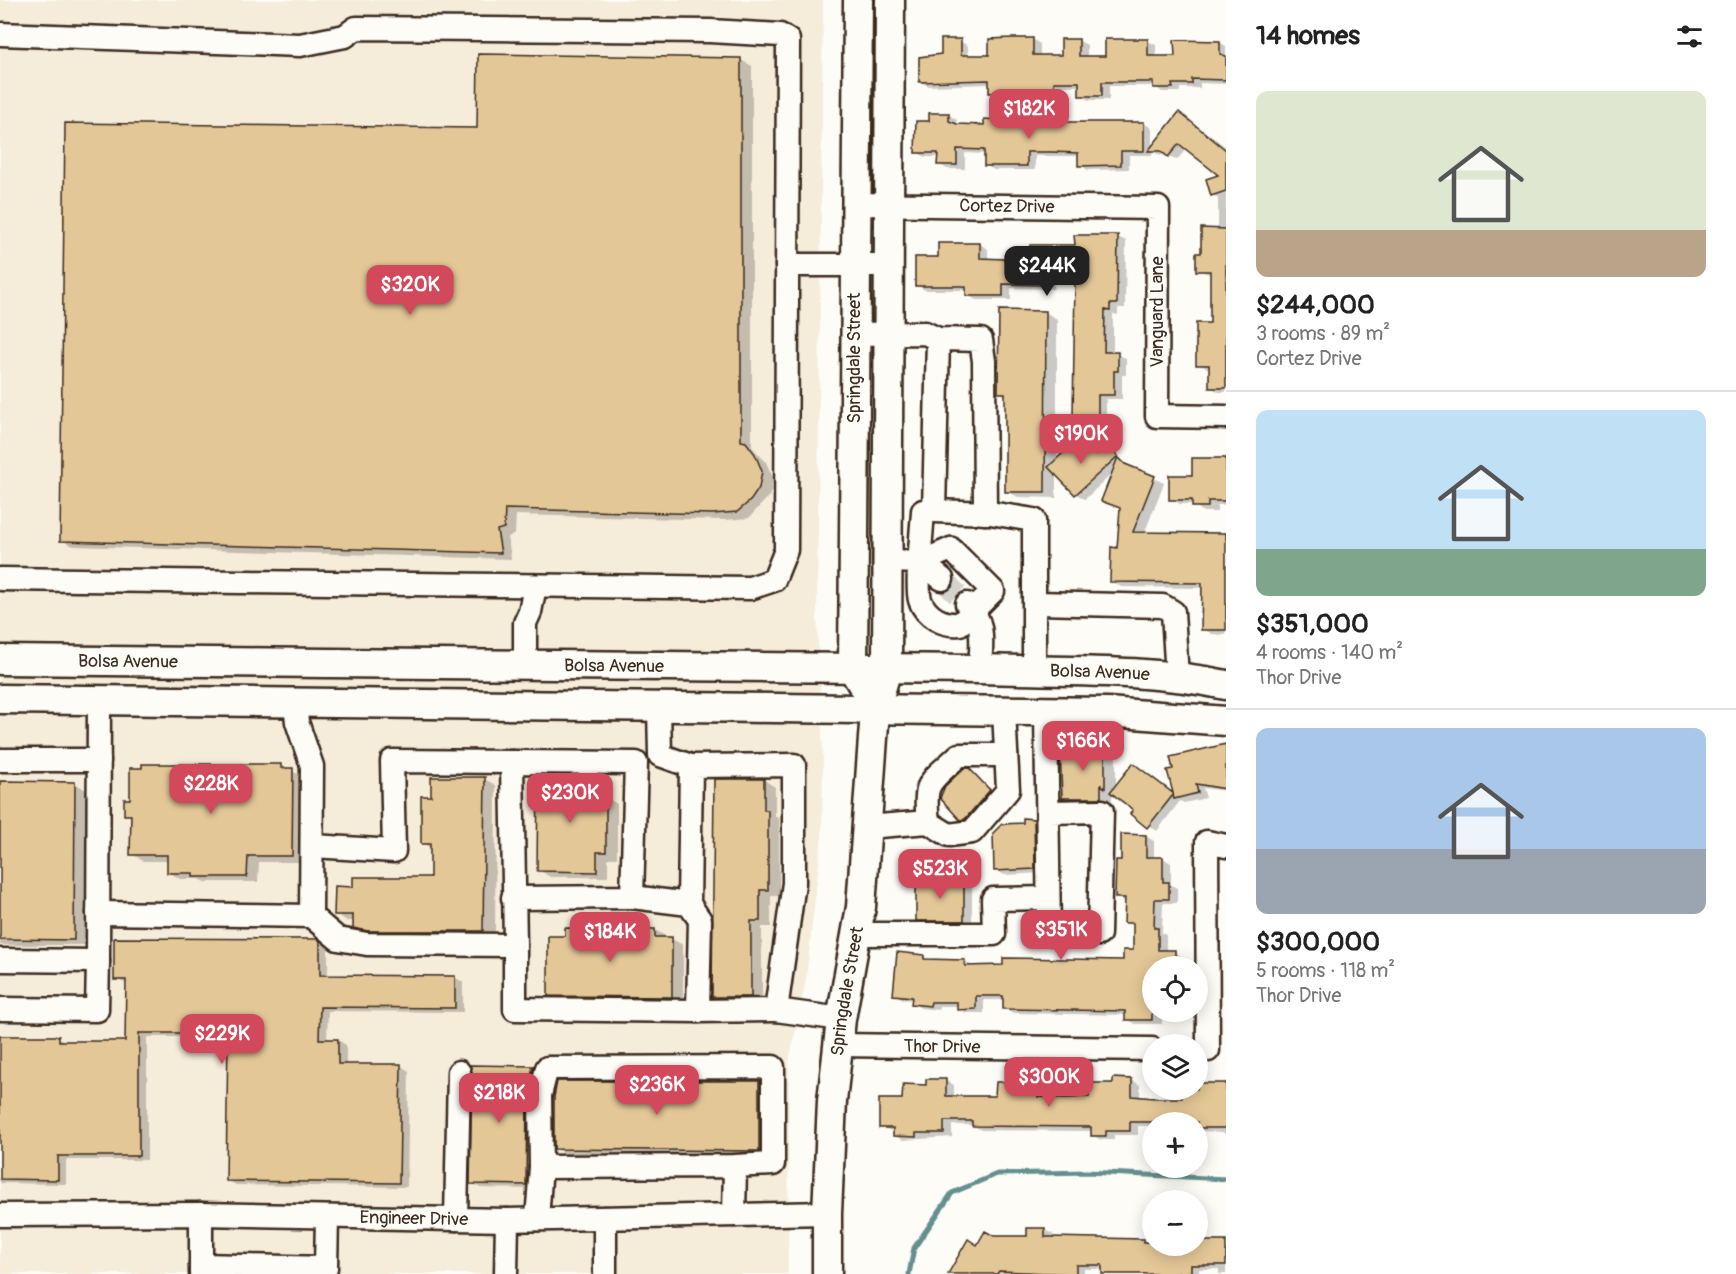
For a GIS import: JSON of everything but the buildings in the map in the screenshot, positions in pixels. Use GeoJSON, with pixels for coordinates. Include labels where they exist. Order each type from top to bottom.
{"type":"FeatureCollection","features":[{"type":"Feature","properties":{"kind":"main road","name":"Springdale Street"},"geometry":{"type":"LineString","coordinates":[[858,0],[853,669],[875,710]]}},
{"type":"Feature","properties":{"kind":"main road","name":"Springdale Street"},"geometry":{"type":"LineString","coordinates":[[827,1274],[832,1101],[839,1032],[857,934],[875,710],[887,669],[890,0]]}},
{"type":"Feature","properties":{"kind":"main road","name":"Bolsa Avenue"},"geometry":{"type":"LineString","coordinates":[[0,660],[980,669],[1107,672],[1226,685]]}},
{"type":"Feature","properties":{"kind":"main road"},"geometry":{"type":"LineString","coordinates":[[295,704],[297,690],[304,682],[317,678],[422,680],[436,677],[447,665]]}},
{"type":"Feature","properties":{"kind":"main road","name":"Bolsa Avenue"},"geometry":{"type":"LineString","coordinates":[[0,699],[1107,712],[1226,721]]}},
{"type":"Feature","properties":{"kind":"street"},"geometry":{"type":"LineString","coordinates":[[0,34],[300,45],[345,36],[356,28],[710,31],[780,35],[788,40],[786,550],[774,580],[750,588],[0,579]]}},
{"type":"Feature","properties":{"kind":"street","name":"Cortez Drive"},"geometry":{"type":"LineString","coordinates":[[855,204],[1158,208]]}},
{"type":"Feature","properties":{"kind":"street","name":"Vanguard Lane"},"geometry":{"type":"LineString","coordinates":[[1158,208],[1157,416],[1226,417]]}},
{"type":"Feature","properties":{"kind":"street"},"geometry":{"type":"LineString","coordinates":[[787,265],[888,265]]}},
{"type":"Feature","properties":{"kind":"street"},"geometry":{"type":"LineString","coordinates":[[854,334],[925,333],[938,339],[981,340],[984,360],[985,513]]}},
{"type":"Feature","properties":{"kind":"street"},"geometry":{"type":"LineString","coordinates":[[888,561],[921,562],[951,549],[993,591],[970,607],[960,624],[952,625],[942,623],[927,612],[920,599],[921,562],[928,511],[938,339]]}},
{"type":"Feature","properties":{"kind":"street"},"geometry":{"type":"LineString","coordinates":[[887,511],[985,513],[1034,520],[1036,603],[1034,671]]}},
{"type":"Feature","properties":{"kind":"street"},"geometry":{"type":"LineString","coordinates":[[921,562],[942,579]]}},
{"type":"Feature","properties":{"kind":"street"},"geometry":{"type":"LineString","coordinates":[[525,586],[531,612],[525,623],[525,665]]}},
{"type":"Feature","properties":{"kind":"street"},"geometry":{"type":"LineString","coordinates":[[1036,603],[1163,606],[1173,612],[1178,678]]}},
{"type":"Feature","properties":{"kind":"street"},"geometry":{"type":"LineString","coordinates":[[970,607],[981,628],[980,669]]}},
{"type":"Feature","properties":{"kind":"street"},"geometry":{"type":"LineString","coordinates":[[0,1009],[97,1010],[99,700]]}},
{"type":"Feature","properties":{"kind":"street"},"geometry":{"type":"LineString","coordinates":[[295,704],[297,722],[312,766],[311,916]]}},
{"type":"Feature","properties":{"kind":"street"},"geometry":{"type":"LineString","coordinates":[[659,707],[660,755]]}},
{"type":"Feature","properties":{"kind":"street"},"geometry":{"type":"LineString","coordinates":[[867,827],[928,822],[949,835],[972,832],[1008,790],[1004,711]]}},
{"type":"Feature","properties":{"kind":"street"},"geometry":{"type":"LineString","coordinates":[[1046,711],[1048,933],[1099,934],[1102,811],[1048,812]]}},
{"type":"Feature","properties":{"kind":"street"},"geometry":{"type":"LineString","coordinates":[[312,846],[394,851],[392,761],[636,763],[660,755],[691,765],[794,765],[794,883],[776,1010]]}},
{"type":"Feature","properties":{"kind":"street"},"geometry":{"type":"LineString","coordinates":[[928,822],[925,793],[930,783],[959,755],[1006,755]]}},
{"type":"Feature","properties":{"kind":"street"},"geometry":{"type":"LineString","coordinates":[[0,760],[99,760]]}},
{"type":"Feature","properties":{"kind":"street"},"geometry":{"type":"LineString","coordinates":[[98,913],[311,916],[338,939],[367,944],[514,945],[512,762]]}},
{"type":"Feature","properties":{"kind":"street"},"geometry":{"type":"LineString","coordinates":[[632,897],[636,763]]}},
{"type":"Feature","properties":{"kind":"street"},"geometry":{"type":"LineString","coordinates":[[691,765],[689,904],[699,920],[698,1011]]}},
{"type":"Feature","properties":{"kind":"street"},"geometry":{"type":"LineString","coordinates":[[1210,1050],[1216,844]]}},
{"type":"Feature","properties":{"kind":"street"},"geometry":{"type":"LineString","coordinates":[[513,898],[632,897],[689,904]]}},
{"type":"Feature","properties":{"kind":"street"},"geometry":{"type":"LineString","coordinates":[[857,934],[994,934],[993,899],[1048,898]]}},
{"type":"Feature","properties":{"kind":"street","name":"Thor Drive"},"geometry":{"type":"LineString","coordinates":[[514,945],[515,1010],[776,1010],[839,1032],[1142,1048]]}},
{"type":"Feature","properties":{"kind":"street"},"geometry":{"type":"LineString","coordinates":[[0,960],[98,960]]}},
{"type":"Feature","properties":{"kind":"street"},"geometry":{"type":"LineString","coordinates":[[537,1219],[541,1167],[540,1095],[547,1068],[773,1067],[773,1164],[541,1167]]}},
{"type":"Feature","properties":{"kind":"street"},"geometry":{"type":"LineString","coordinates":[[456,1219],[459,1072]]}},
{"type":"Feature","properties":{"kind":"street"},"geometry":{"type":"LineString","coordinates":[[734,1215],[735,1166]]}},
{"type":"Feature","properties":{"kind":"street","name":"Engineer Drive"},"geometry":{"type":"LineString","coordinates":[[0,1215],[201,1214],[507,1220],[827,1213]]}},
{"type":"Feature","properties":{"kind":"street"},"geometry":{"type":"LineString","coordinates":[[201,1214],[201,1269],[326,1268],[327,1217]]}},
{"type":"Feature","properties":{"kind":"street"},"geometry":{"type":"LineString","coordinates":[[605,1218],[605,1274]]}},
{"type":"Feature","properties":{"kind":"street"},"geometry":{"type":"LineString","coordinates":[[506,1274],[507,1220]]}},
{"type":"Feature","properties":{"kind":"shaded area"},"geometry":{"type":"Polygon","coordinates":[[[0,0],[823,0],[817,619],[823,754],[822,835],[806,979],[789,1062],[788,1274],[0,1274],[0,0]]]}},
{"type":"Feature","properties":{"kind":"waterway"},"geometry":{"type":"LineString","coordinates":[[909,1274],[914,1248],[952,1193],[997,1174],[1087,1172],[1226,1179]]}},
{"type":"Feature","properties":{"kind":"tunnel"},"geometry":{"type":"LineString","coordinates":[[942,579],[967,604]]}}]}
